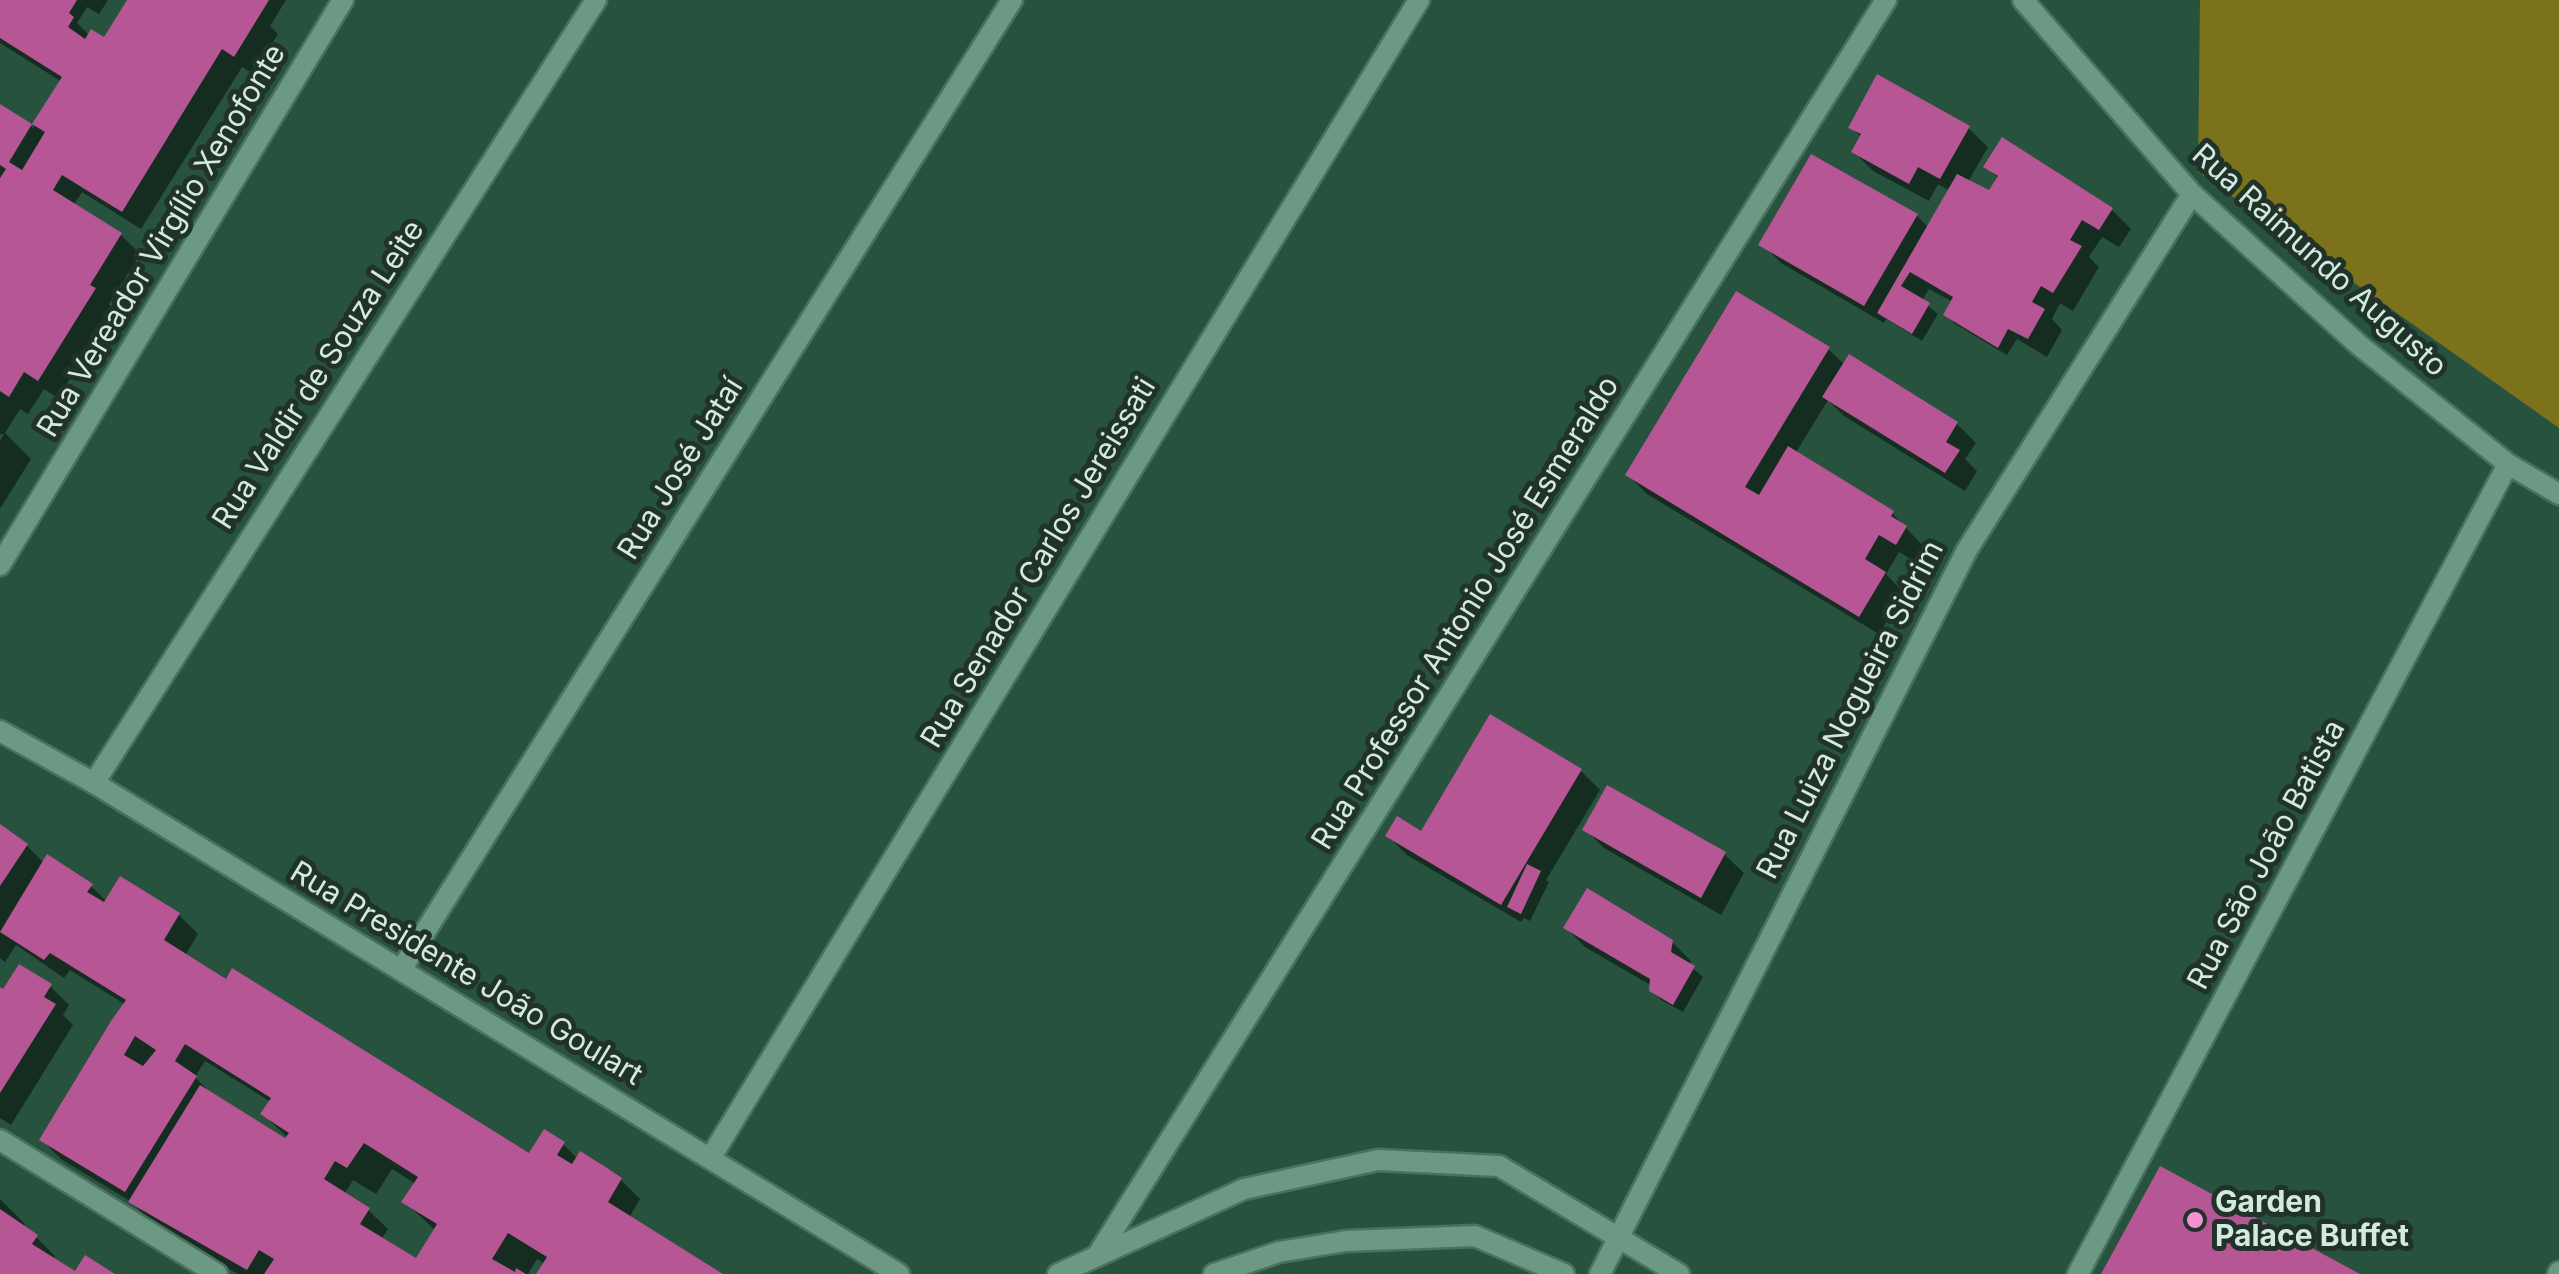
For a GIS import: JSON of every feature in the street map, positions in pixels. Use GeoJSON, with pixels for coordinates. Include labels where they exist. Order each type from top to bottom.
{"type":"FeatureCollection","features":[{"type":"Feature","properties":{"kind":"street","name":"Rua Vereador Virgílio Xenofonte"},"geometry":{"type":"LineString","coordinates":[[0,565],[343,0]]}},
{"type":"Feature","properties":{"kind":"street","name":"Rua Valdir de Souza Leite"},"geometry":{"type":"LineString","coordinates":[[94,783],[596,0]]}},
{"type":"Feature","properties":{"kind":"street","name":"Rua José Jataí"},"geometry":{"type":"LineString","coordinates":[[401,970],[1012,0]]}},
{"type":"Feature","properties":{"kind":"street","name":"Rua Senador Carlos Jereissati"},"geometry":{"type":"LineString","coordinates":[[711,1158],[1420,0]]}},
{"type":"Feature","properties":{"kind":"street","name":"Rua Professor Antonio José Esmeraldo"},"geometry":{"type":"LineString","coordinates":[[1097,1256],[1886,0]]}},
{"type":"Feature","properties":{"kind":"street","name":"Rua Raimundo Augusto"},"geometry":{"type":"LineString","coordinates":[[2023,0],[2192,194],[2358,345],[2508,464],[2559,494]]}},
{"type":"Feature","properties":{"kind":"street","name":"Rua Luiza Nogueira Sidrim"},"geometry":{"type":"LineString","coordinates":[[1600,1274],[1966,550],[2192,194]]}},
{"type":"Feature","properties":{"kind":"street","name":"Rua São João Batista"},"geometry":{"type":"LineString","coordinates":[[2078,1274],[2508,464]]}},
{"type":"Feature","properties":{"kind":"street","name":"Rua Presidente João Goulart"},"geometry":{"type":"LineString","coordinates":[[0,731],[94,783],[899,1274]]}},
{"type":"Feature","properties":{"kind":"street"},"geometry":{"type":"LineString","coordinates":[[0,1140],[217,1274]]}},
{"type":"Feature","properties":{"kind":"street"},"geometry":{"type":"LineString","coordinates":[[1058,1274],[1244,1189],[1378,1160],[1498,1166],[1679,1274]]}},
{"type":"Feature","properties":{"kind":"street"},"geometry":{"type":"LineString","coordinates":[[1214,1274],[1279,1252],[1346,1242],[1475,1236],[1564,1274]]}},
{"type":"Feature","properties":{"kind":"shaded area"},"geometry":{"type":"Polygon","coordinates":[[[2200,0],[2559,0],[2559,428],[2198,172],[2200,0]]]}},
{"type":"Feature","properties":{"kind":"building"},"geometry":{"type":"Polygon","coordinates":[[[0,0],[77,0],[69,13],[74,17],[68,27],[85,39],[91,29],[104,37],[127,0],[269,0],[234,57],[222,49],[122,212],[62,175],[53,190],[122,233],[90,285],[96,288],[38,381],[24,372],[9,397],[0,391],[0,178],[6,169],[0,165],[0,104],[32,124],[62,77],[0,38],[0,0]],[[32,124],[9,162],[22,170],[45,132],[32,124]]]}},
{"type":"Feature","properties":{"kind":"building"},"geometry":{"type":"Polygon","coordinates":[[[1877,74],[1970,126],[1940,179],[1918,167],[1909,184],[1851,152],[1861,134],[1848,128],[1877,74]]]}},
{"type":"Feature","properties":{"kind":"building"},"geometry":{"type":"Polygon","coordinates":[[[2002,137],[2113,208],[2099,230],[2082,220],[2070,240],[2082,246],[2053,293],[2041,286],[2032,302],[2045,309],[2028,339],[2008,329],[1998,348],[1943,315],[1953,297],[1910,272],[1901,286],[1930,303],[1912,334],[1877,313],[1957,174],[1989,190],[1998,176],[1983,167],[2002,137]]]}},
{"type":"Feature","properties":{"kind":"building"},"geometry":{"type":"Polygon","coordinates":[[[1811,154],[1918,214],[1864,306],[1758,245],[1811,154]]]}},
{"type":"Feature","properties":{"kind":"building"},"geometry":{"type":"Polygon","coordinates":[[[1736,291],[1830,347],[1745,487],[1759,495],[1788,446],[1894,511],[1891,516],[1907,526],[1896,545],[1879,535],[1865,559],[1886,572],[1859,617],[1625,475],[1736,291]]]}},
{"type":"Feature","properties":{"kind":"building"},"geometry":{"type":"Polygon","coordinates":[[[1849,354],[1958,422],[1946,442],[1960,450],[1945,473],[1822,397],[1849,354]]]}},
{"type":"Feature","properties":{"kind":"building"},"geometry":{"type":"Polygon","coordinates":[[[1490,714],[1582,769],[1501,905],[1385,836],[1397,816],[1421,831],[1490,714]]]}},
{"type":"Feature","properties":{"kind":"building"},"geometry":{"type":"Polygon","coordinates":[[[1607,785],[1726,852],[1701,898],[1582,830],[1607,785]]]}},
{"type":"Feature","properties":{"kind":"building"},"geometry":{"type":"Polygon","coordinates":[[[0,824],[28,844],[0,886],[0,824]]]}},
{"type":"Feature","properties":{"kind":"building"},"geometry":{"type":"Polygon","coordinates":[[[47,854],[93,884],[87,892],[104,902],[120,876],[180,913],[164,940],[226,979],[232,968],[529,1153],[544,1129],[565,1142],[557,1155],[572,1164],[580,1151],[622,1178],[608,1202],[723,1274],[536,1274],[547,1257],[508,1233],[492,1259],[526,1274],[264,1274],[274,1259],[259,1250],[247,1270],[128,1202],[200,1085],[285,1138],[289,1133],[260,1114],[271,1098],[185,1044],[175,1061],[197,1076],[125,1192],[39,1140],[126,1000],[50,953],[44,960],[0,932],[47,854]],[[135,1036],[124,1055],[143,1066],[156,1050],[135,1036]],[[364,1143],[347,1168],[335,1161],[324,1179],[370,1208],[360,1224],[416,1258],[437,1224],[401,1202],[418,1177],[364,1143]]]}},
{"type":"Feature","properties":{"kind":"building"},"geometry":{"type":"Polygon","coordinates":[[[1527,864],[1541,871],[1521,914],[1507,907],[1527,864]]]}},
{"type":"Feature","properties":{"kind":"building"},"geometry":{"type":"Polygon","coordinates":[[[1587,888],[1673,940],[1671,952],[1695,966],[1673,1005],[1649,991],[1650,979],[1563,928],[1587,888]]]}},
{"type":"Feature","properties":{"kind":"building"},"geometry":{"type":"Polygon","coordinates":[[[19,964],[52,984],[44,997],[56,1004],[0,1093],[0,987],[3,989],[19,964]]]}},
{"type":"Feature","properties":{"kind":"building","name":"Garden Palace Buffet"},"geometry":{"type":"Polygon","coordinates":[[[2160,1166],[2360,1274],[2101,1274],[2160,1166]]]}},
{"type":"Feature","properties":{"kind":"building"},"geometry":{"type":"Polygon","coordinates":[[[0,1209],[38,1235],[32,1244],[75,1271],[85,1255],[115,1274],[0,1274],[0,1209]]]}},
{"type":"Feature","properties":{"kind":"place","name":"Garden Palace Buffet"},"geometry":{"type":"Point","coordinates":[2195,1220]}}]}
